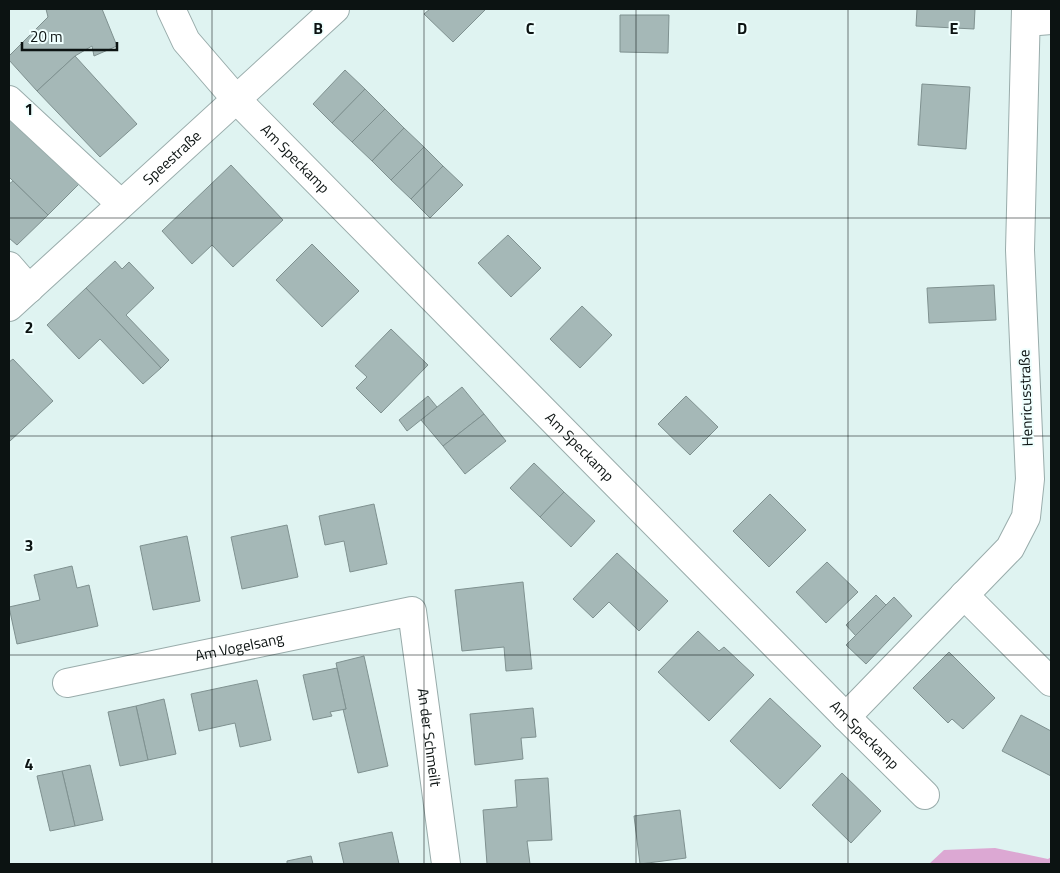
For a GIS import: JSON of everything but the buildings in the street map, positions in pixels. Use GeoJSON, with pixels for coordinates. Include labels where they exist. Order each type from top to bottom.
{"type":"FeatureCollection","features":[{"type":"Feature","properties":{"kind":"street","name":"Am Speckamp"},"geometry":{"type":"LineString","coordinates":[[171,9],[186,40],[236,98],[925,795]]}},
{"type":"Feature","properties":{"kind":"street","name":"Speestraße"},"geometry":{"type":"LineString","coordinates":[[9,307],[335,9]]}},
{"type":"Feature","properties":{"kind":"street","name":"Henricusstraße"},"geometry":{"type":"LineString","coordinates":[[846,717],[1010,548],[1026,517],[1030,479],[1020,250],[1034,17]]}},
{"type":"Feature","properties":{"kind":"street"},"geometry":{"type":"LineString","coordinates":[[9,100],[121,204]]}},
{"type":"Feature","properties":{"kind":"street"},"geometry":{"type":"LineString","coordinates":[[9,266],[29,289]]}},
{"type":"Feature","properties":{"kind":"street"},"geometry":{"type":"LineString","coordinates":[[964,595],[1051,682]]}},
{"type":"Feature","properties":{"kind":"street","name":"Am Vogelsang"},"geometry":{"type":"LineString","coordinates":[[67,683],[412,611]]}},
{"type":"Feature","properties":{"kind":"street","name":"An der Schmeilt"},"geometry":{"type":"LineString","coordinates":[[412,611],[446,864]]}},
{"type":"Feature","properties":{"kind":"shaded area"},"geometry":{"type":"Polygon","coordinates":[[[995,848],[1048,859],[1051,857],[1051,864],[929,864],[944,850],[995,848]]]}}]}
